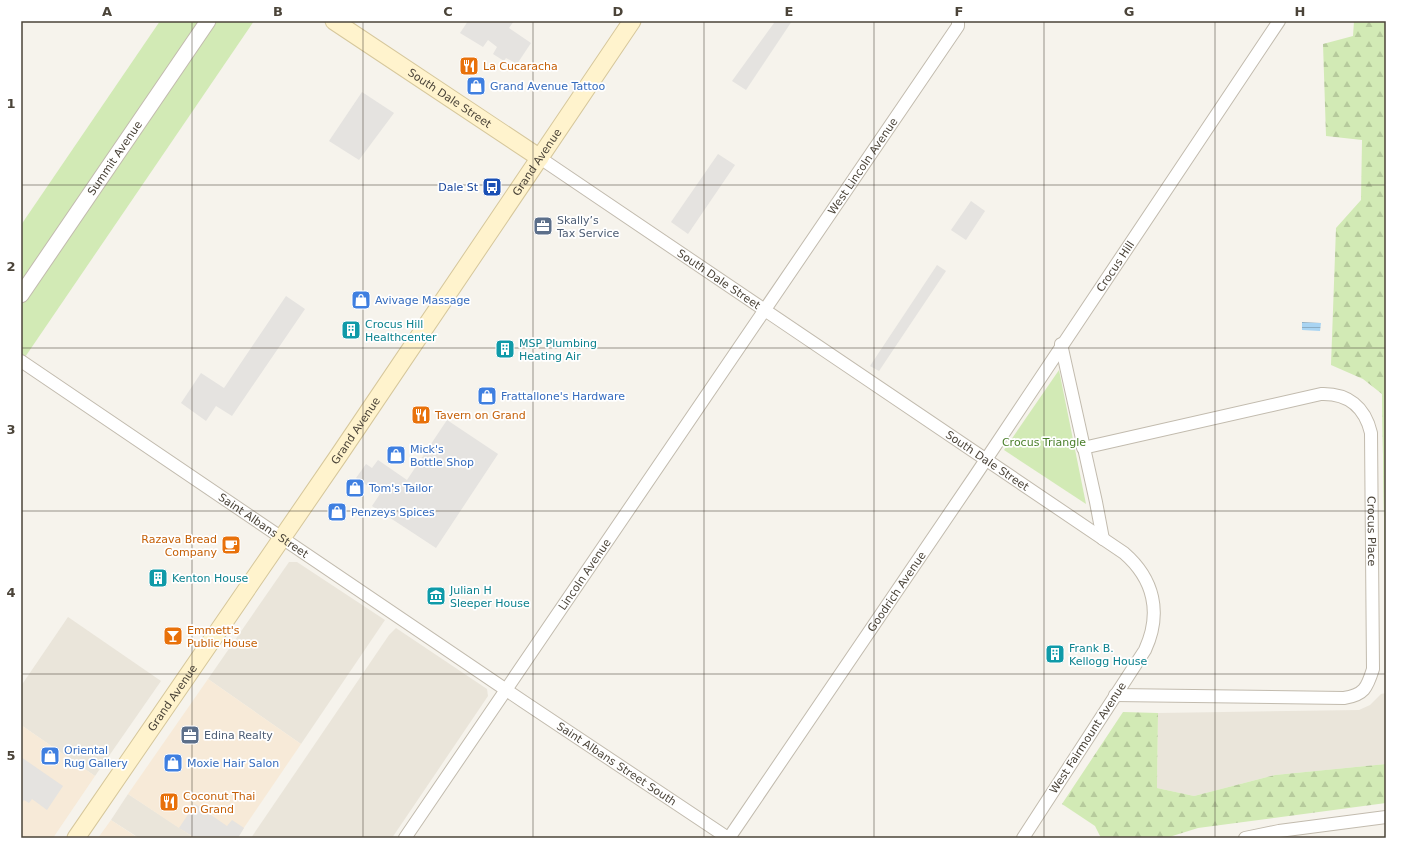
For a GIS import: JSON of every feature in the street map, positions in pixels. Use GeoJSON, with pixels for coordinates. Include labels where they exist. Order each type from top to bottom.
{"type":"FeatureCollection","features":[{"type":"Feature","properties":{"kind":"main road","name":"South Dale Street"},"geometry":{"type":"LineString","coordinates":[[334,21],[540,158]]}},
{"type":"Feature","properties":{"kind":"main road","name":"Grand Avenue"},"geometry":{"type":"LineString","coordinates":[[76,838],[632,21]]}},
{"type":"Feature","properties":{"kind":"street","name":"Summit Avenue"},"geometry":{"type":"LineString","coordinates":[[21,295],[208,21]]}},
{"type":"Feature","properties":{"kind":"street","name":"West Lincoln Avenue"},"geometry":{"type":"LineString","coordinates":[[764,310],[958,26],[958,21]]}},
{"type":"Feature","properties":{"kind":"street","name":"Crocus Hill"},"geometry":{"type":"LineString","coordinates":[[1061,344],[1279,21]]}},
{"type":"Feature","properties":{"kind":"street","name":"South Dale Street"},"geometry":{"type":"LineString","coordinates":[[540,158],[1102,538]]}},
{"type":"Feature","properties":{"kind":"street","name":"Lincoln Avenue"},"geometry":{"type":"LineString","coordinates":[[405,838],[764,310]]}},
{"type":"Feature","properties":{"kind":"street"},"geometry":{"type":"LineString","coordinates":[[1061,344],[1096,502],[1102,538]]}},
{"type":"Feature","properties":{"kind":"street","name":"Goodrich Avenue"},"geometry":{"type":"LineString","coordinates":[[729,838],[1061,344]]}},
{"type":"Feature","properties":{"kind":"street","name":"Saint Albans Street"},"geometry":{"type":"LineString","coordinates":[[21,361],[505,689]]}},
{"type":"Feature","properties":{"kind":"street","name":"Crocus Place"},"geometry":{"type":"LineString","coordinates":[[1083,448],[1321,394],[1337,395],[1356,404],[1369,422],[1371,433],[1373,669],[1368,684],[1358,696],[1344,698],[1115,695]]}},
{"type":"Feature","properties":{"kind":"street","name":"West Fairmount Avenue"},"geometry":{"type":"LineString","coordinates":[[1023,838],[1150,640],[1154,624],[1154,607],[1144,576],[1134,562],[1102,538]]}},
{"type":"Feature","properties":{"kind":"street","name":"Saint Albans Street South"},"geometry":{"type":"LineString","coordinates":[[505,689],[729,838]]}},
{"type":"Feature","properties":{"kind":"street"},"geometry":{"type":"LineString","coordinates":[[1245,838],[1279,831],[1386,817]]}},
{"type":"Feature","properties":{"kind":"shaded area"},"geometry":{"type":"Polygon","coordinates":[[[468,21],[514,21],[509,28],[531,43],[517,64],[506,58],[504,61],[493,54],[497,47],[488,40],[483,47],[460,33],[468,21]]]}},
{"type":"Feature","properties":{"kind":"shaded area"},"geometry":{"type":"Polygon","coordinates":[[[772,21],[792,21],[746,90],[732,81],[774,23],[772,21]]]}},
{"type":"Feature","properties":{"kind":"shaded area"},"geometry":{"type":"Polygon","coordinates":[[[362,92],[394,113],[359,160],[329,141],[362,92]]]}},
{"type":"Feature","properties":{"kind":"shaded area"},"geometry":{"type":"Polygon","coordinates":[[[718,154],[735,165],[688,234],[671,222],[718,154]]]}},
{"type":"Feature","properties":{"kind":"shaded area"},"geometry":{"type":"Polygon","coordinates":[[[971,201],[985,211],[966,240],[951,230],[971,201]]]}},
{"type":"Feature","properties":{"kind":"shaded area"},"geometry":{"type":"Polygon","coordinates":[[[937,265],[946,271],[879,371],[870,366],[937,265]]]}},
{"type":"Feature","properties":{"kind":"shaded area"},"geometry":{"type":"Polygon","coordinates":[[[286,296],[305,309],[232,416],[216,406],[206,421],[181,403],[201,373],[224,388],[286,296]]]}},
{"type":"Feature","properties":{"kind":"shaded area"},"geometry":{"type":"Polygon","coordinates":[[[447,420],[498,454],[436,548],[372,506],[380,494],[356,478],[366,464],[372,468],[378,460],[407,480],[447,420]]]}},
{"type":"Feature","properties":{"kind":"shaded area"},"geometry":{"type":"Polygon","coordinates":[[[289,562],[297,562],[385,620],[301,744],[208,679],[289,562]]]}},
{"type":"Feature","properties":{"kind":"shaded area"},"geometry":{"type":"Polygon","coordinates":[[[68,617],[161,681],[95,776],[21,725],[21,686],[68,617]]]}},
{"type":"Feature","properties":{"kind":"shaded area"},"geometry":{"type":"Polygon","coordinates":[[[396,628],[487,689],[488,696],[392,838],[251,838],[389,635],[396,628]]]}},
{"type":"Feature","properties":{"kind":"shaded area"},"geometry":{"type":"Polygon","coordinates":[[[208,679],[301,744],[237,838],[194,838],[128,794],[208,679]]]}},
{"type":"Feature","properties":{"kind":"shaded area"},"geometry":{"type":"Polygon","coordinates":[[[1386,693],[1386,764],[1275,775],[1194,796],[1157,788],[1158,713],[1359,710],[1370,705],[1381,694],[1386,693]]]}},
{"type":"Feature","properties":{"kind":"shaded area"},"geometry":{"type":"Polygon","coordinates":[[[21,725],[95,776],[53,838],[21,838],[21,725]]]}},
{"type":"Feature","properties":{"kind":"shaded area"},"geometry":{"type":"Polygon","coordinates":[[[21,757],[63,786],[47,810],[32,799],[29,803],[24,800],[21,804],[21,757]]]}},
{"type":"Feature","properties":{"kind":"shaded area"},"geometry":{"type":"Polygon","coordinates":[[[128,794],[195,838],[139,838],[111,820],[128,794]]]}},
{"type":"Feature","properties":{"kind":"shaded area"},"geometry":{"type":"Polygon","coordinates":[[[195,804],[227,826],[232,820],[244,828],[238,838],[195,838],[179,828],[195,804]]]}},
{"type":"Feature","properties":{"kind":"shaded area"},"geometry":{"type":"Polygon","coordinates":[[[111,820],[138,838],[98,838],[111,820]]]}},
{"type":"Feature","properties":{"kind":"green space"},"geometry":{"type":"Polygon","coordinates":[[[160,21],[254,21],[21,363],[21,225],[160,21]]]}},
{"type":"Feature","properties":{"kind":"green space"},"geometry":{"type":"Polygon","coordinates":[[[1354,21],[1386,21],[1386,641],[1382,394],[1363,379],[1331,365],[1336,228],[1361,200],[1362,140],[1326,136],[1323,44],[1353,36],[1354,21]]]}},
{"type":"Feature","properties":{"kind":"green space","name":"Crocus Triangle"},"geometry":{"type":"Polygon","coordinates":[[[1059,370],[1086,504],[1004,450],[1059,370]]]}},
{"type":"Feature","properties":{"kind":"green space"},"geometry":{"type":"Polygon","coordinates":[[[1386,393],[1386,641],[1382,394],[1386,393]]]}},
{"type":"Feature","properties":{"kind":"green space"},"geometry":{"type":"Polygon","coordinates":[[[1123,712],[1158,713],[1157,788],[1194,796],[1275,775],[1386,764],[1386,803],[1198,828],[1166,838],[1101,838],[1095,826],[1062,804],[1123,712]]]}},
{"type":"Feature","properties":{"kind":"water"},"geometry":{"type":"Polygon","coordinates":[[[1302,322],[1321,323],[1320,331],[1302,330],[1302,322]]]}},
{"type":"Feature","properties":{"kind":"place","name":"La Cucaracha"},"geometry":{"type":"Point","coordinates":[469,66]}},
{"type":"Feature","properties":{"kind":"place","name":"Grand Avenue Tattoo"},"geometry":{"type":"Point","coordinates":[476,86]}},
{"type":"Feature","properties":{"kind":"place","name":"Dale St"},"geometry":{"type":"Point","coordinates":[492,187]}},
{"type":"Feature","properties":{"kind":"place","name":"Skally’s Tax Service"},"geometry":{"type":"Point","coordinates":[543,226]}},
{"type":"Feature","properties":{"kind":"place","name":"Avivage Massage"},"geometry":{"type":"Point","coordinates":[361,300]}},
{"type":"Feature","properties":{"kind":"place","name":"Crocus Hill Healthcenter"},"geometry":{"type":"Point","coordinates":[351,330]}},
{"type":"Feature","properties":{"kind":"place","name":"MSP Plumbing Heating Air"},"geometry":{"type":"Point","coordinates":[505,349]}},
{"type":"Feature","properties":{"kind":"place","name":"Frattallone's Hardware"},"geometry":{"type":"Point","coordinates":[487,396]}},
{"type":"Feature","properties":{"kind":"place","name":"Tavern on Grand"},"geometry":{"type":"Point","coordinates":[421,415]}},
{"type":"Feature","properties":{"kind":"place","name":"Mick's Bottle Shop"},"geometry":{"type":"Point","coordinates":[396,455]}},
{"type":"Feature","properties":{"kind":"place","name":"Tom's Tailor"},"geometry":{"type":"Point","coordinates":[355,488]}},
{"type":"Feature","properties":{"kind":"place","name":"Penzeys Spices"},"geometry":{"type":"Point","coordinates":[337,512]}},
{"type":"Feature","properties":{"kind":"place","name":"Razava Bread Company"},"geometry":{"type":"Point","coordinates":[231,545]}},
{"type":"Feature","properties":{"kind":"place","name":"Kenton House"},"geometry":{"type":"Point","coordinates":[158,578]}},
{"type":"Feature","properties":{"kind":"place","name":"Julian H Sleeper House"},"geometry":{"type":"Point","coordinates":[436,596]}},
{"type":"Feature","properties":{"kind":"place","name":"Emmett's Public House"},"geometry":{"type":"Point","coordinates":[173,636]}},
{"type":"Feature","properties":{"kind":"place","name":"Frank B. Kellogg House"},"geometry":{"type":"Point","coordinates":[1055,654]}},
{"type":"Feature","properties":{"kind":"place","name":"Edina Realty"},"geometry":{"type":"Point","coordinates":[190,735]}},
{"type":"Feature","properties":{"kind":"place","name":"Oriental Rug Gallery"},"geometry":{"type":"Point","coordinates":[50,756]}},
{"type":"Feature","properties":{"kind":"place","name":"Moxie Hair Salon"},"geometry":{"type":"Point","coordinates":[173,763]}},
{"type":"Feature","properties":{"kind":"place","name":"Coconut Thai on Grand"},"geometry":{"type":"Point","coordinates":[169,802]}}]}
